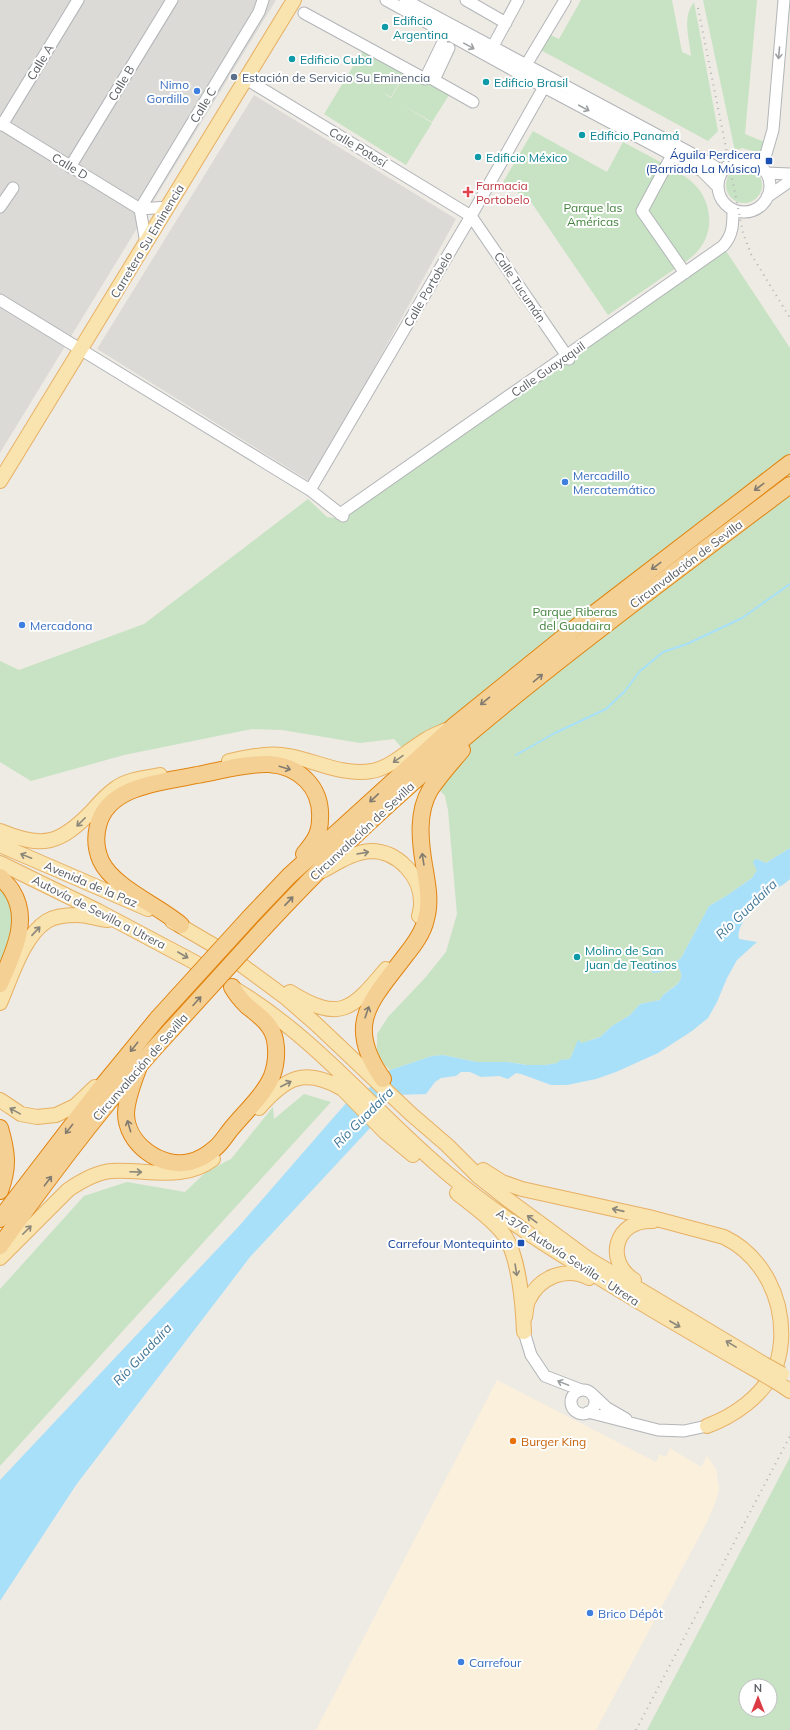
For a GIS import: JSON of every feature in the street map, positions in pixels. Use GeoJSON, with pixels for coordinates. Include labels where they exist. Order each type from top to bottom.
{"type":"FeatureCollection","features":[{"type":"Feature","properties":{"kind":"highway","name":"Circunvalación de Sevilla"},"geometry":{"type":"LineString","coordinates":[[0,1219],[110,1076],[158,1018],[289,876],[455,725],[570,632],[790,463]]}},
{"type":"Feature","properties":{"kind":"highway","name":"Circunvalación de Sevilla"},"geometry":{"type":"LineString","coordinates":[[0,1246],[100,1113],[142,1061],[315,874],[385,808],[542,674],[790,485]]}},
{"type":"Feature","properties":{"kind":"highway"},"geometry":{"type":"LineString","coordinates":[[374,1072],[364,1038],[363,1025],[366,1011],[384,984],[416,942],[426,920],[428,899],[422,850],[421,823],[423,806],[429,791],[484,722]]}},
{"type":"Feature","properties":{"kind":"highway"},"geometry":{"type":"LineString","coordinates":[[181,925],[158,907],[122,884],[109,873],[101,862],[97,847],[96,834],[99,822],[104,811],[123,794],[140,787],[246,766],[268,764],[284,766],[296,771],[314,790],[319,801],[320,818],[316,836],[289,876]]}},
{"type":"Feature","properties":{"kind":"highway"},"geometry":{"type":"LineString","coordinates":[[0,877],[12,890],[20,908],[20,927],[14,949],[0,984]]}},
{"type":"Feature","properties":{"kind":"highway"},"geometry":{"type":"LineString","coordinates":[[142,1061],[128,1100],[126,1116],[131,1132],[141,1148],[157,1159],[172,1163],[189,1162],[202,1157],[215,1149],[263,1091],[272,1076],[276,1056],[275,1040],[268,1024],[246,1005],[229,985]]}},
{"type":"Feature","properties":{"kind":"highway"},"geometry":{"type":"LineString","coordinates":[[0,1128],[5,1144],[7,1161],[6,1176],[0,1192]]}},
{"type":"Feature","properties":{"kind":"main road","name":"Carretera Su Eminencia"},"geometry":{"type":"LineString","coordinates":[[0,481],[294,0]]}},
{"type":"Feature","properties":{"kind":"main road"},"geometry":{"type":"LineString","coordinates":[[0,832],[29,841],[37,842],[56,840],[75,828],[104,798],[118,787],[135,780],[250,757],[273,754],[290,756],[330,769],[351,772],[373,771],[392,763],[426,739],[455,725]]}},
{"type":"Feature","properties":{"kind":"main road"},"geometry":{"type":"LineString","coordinates":[[0,832],[110,886],[152,910]]}},
{"type":"Feature","properties":{"kind":"main road","name":"Avenida de la Paz"},"geometry":{"type":"LineString","coordinates":[[0,845],[152,910],[181,925]]}},
{"type":"Feature","properties":{"kind":"main road"},"geometry":{"type":"LineString","coordinates":[[251,972],[260,972],[306,1002],[321,1008],[341,1008],[355,1003],[368,991],[408,942],[417,923],[421,903],[418,886],[412,873],[400,861],[384,853],[371,852],[356,854],[315,874]]}},
{"type":"Feature","properties":{"kind":"main road","name":"Autovía de Sevilla a Utrera"},"geometry":{"type":"LineString","coordinates":[[0,863],[124,924],[196,963]]}},
{"type":"Feature","properties":{"kind":"main road"},"geometry":{"type":"LineString","coordinates":[[0,1003],[25,946],[34,932],[47,920],[61,916],[78,915],[124,924]]}},
{"type":"Feature","properties":{"kind":"main road"},"geometry":{"type":"LineString","coordinates":[[181,925],[213,945]]}},
{"type":"Feature","properties":{"kind":"main road"},"geometry":{"type":"LineString","coordinates":[[228,955],[285,997],[374,1072]]}},
{"type":"Feature","properties":{"kind":"main road"},"geometry":{"type":"LineString","coordinates":[[229,985],[257,1002],[266,1015],[344,1084],[389,1128],[408,1151],[436,1177],[485,1216],[504,1236],[514,1255],[524,1328]]}},
{"type":"Feature","properties":{"kind":"main road","name":"A-376 Autovía Sevilla - Utrera"},"geometry":{"type":"LineString","coordinates":[[374,1072],[413,1113],[479,1177],[553,1235],[587,1258],[686,1317],[785,1382]]}},
{"type":"Feature","properties":{"kind":"main road"},"geometry":{"type":"LineString","coordinates":[[0,1100],[21,1114],[37,1117],[56,1115],[75,1106],[88,1093],[110,1076]]}},
{"type":"Feature","properties":{"kind":"main road"},"geometry":{"type":"LineString","coordinates":[[0,1258],[68,1190],[80,1181],[96,1174],[112,1171],[173,1173],[194,1170],[212,1160],[223,1150],[273,1092],[286,1082],[301,1078],[318,1077],[344,1084]]}},
{"type":"Feature","properties":{"kind":"main road","name":"A-376 Autovía Sevilla - Utrera"},"geometry":{"type":"LineString","coordinates":[[389,1128],[448,1175],[536,1239],[657,1314],[763,1368]]}},
{"type":"Feature","properties":{"kind":"main road"},"geometry":{"type":"LineString","coordinates":[[447,1145],[468,1157],[491,1176],[508,1185],[604,1206],[724,1237],[734,1242],[756,1261],[765,1274],[778,1301],[780,1311],[780,1350],[777,1365],[761,1390],[746,1404],[727,1417],[707,1426]]}},
{"type":"Feature","properties":{"kind":"main road"},"geometry":{"type":"LineString","coordinates":[[408,1151],[479,1205],[511,1222]]}},
{"type":"Feature","properties":{"kind":"main road"},"geometry":{"type":"LineString","coordinates":[[669,1222],[642,1221],[628,1227],[617,1243],[617,1257],[621,1268],[630,1277],[671,1304],[686,1317]]}},
{"type":"Feature","properties":{"kind":"main road"},"geometry":{"type":"LineString","coordinates":[[524,1328],[528,1301],[539,1287],[553,1276],[571,1272],[584,1276],[657,1314]]}},
{"type":"Feature","properties":{"kind":"street","name":"Calle A"},"geometry":{"type":"LineString","coordinates":[[1,124],[78,0]]}},
{"type":"Feature","properties":{"kind":"street","name":"Calle B"},"geometry":{"type":"LineString","coordinates":[[70,167],[172,0]]}},
{"type":"Feature","properties":{"kind":"street","name":"Calle C"},"geometry":{"type":"LineString","coordinates":[[140,209],[259,12],[263,0]]}},
{"type":"Feature","properties":{"kind":"street"},"geometry":{"type":"LineString","coordinates":[[386,0],[544,88],[702,171],[717,186],[721,200],[733,210],[749,212],[756,209],[763,204],[770,189],[766,173],[757,164],[742,160],[727,166],[722,171],[717,186]]}},
{"type":"Feature","properties":{"kind":"street"},"geometry":{"type":"LineString","coordinates":[[405,0],[722,171]]}},
{"type":"Feature","properties":{"kind":"street"},"geometry":{"type":"LineString","coordinates":[[423,10],[429,0]]}},
{"type":"Feature","properties":{"kind":"street"},"geometry":{"type":"LineString","coordinates":[[466,0],[506,22]]}},
{"type":"Feature","properties":{"kind":"street"},"geometry":{"type":"LineString","coordinates":[[492,46],[518,0]]}},
{"type":"Feature","properties":{"kind":"street"},"geometry":{"type":"LineString","coordinates":[[521,74],[565,0]]}},
{"type":"Feature","properties":{"kind":"street"},"geometry":{"type":"LineString","coordinates":[[757,164],[766,154],[773,130],[785,32],[784,0]]}},
{"type":"Feature","properties":{"kind":"street"},"geometry":{"type":"LineString","coordinates":[[304,13],[425,79],[446,46],[434,80],[473,102]]}},
{"type":"Feature","properties":{"kind":"street","name":"Calle Potosí"},"geometry":{"type":"LineString","coordinates":[[246,79],[471,216]]}},
{"type":"Feature","properties":{"kind":"street","name":"Calle Portobelo"},"geometry":{"type":"LineString","coordinates":[[310,490],[471,216],[544,88]]}},
{"type":"Feature","properties":{"kind":"street","name":"Calle D"},"geometry":{"type":"LineString","coordinates":[[1,124],[140,209]]}},
{"type":"Feature","properties":{"kind":"street"},"geometry":{"type":"LineString","coordinates":[[672,155],[642,212],[685,273]]}},
{"type":"Feature","properties":{"kind":"street"},"geometry":{"type":"LineString","coordinates":[[766,173],[790,174]]}},
{"type":"Feature","properties":{"kind":"street"},"geometry":{"type":"LineString","coordinates":[[767,197],[790,182]]}},
{"type":"Feature","properties":{"kind":"street"},"geometry":{"type":"LineString","coordinates":[[0,207],[13,188]]}},
{"type":"Feature","properties":{"kind":"street"},"geometry":{"type":"LineString","coordinates":[[146,243],[140,209],[168,207]]}},
{"type":"Feature","properties":{"kind":"street","name":"Calle Guayaquil"},"geometry":{"type":"LineString","coordinates":[[310,490],[341,515],[568,357],[723,246],[729,240],[733,228],[733,210]]}},
{"type":"Feature","properties":{"kind":"street","name":"Calle Tucumán"},"geometry":{"type":"LineString","coordinates":[[471,216],[568,357]]}},
{"type":"Feature","properties":{"kind":"street"},"geometry":{"type":"LineString","coordinates":[[0,300],[310,490]]}},
{"type":"Feature","properties":{"kind":"street"},"geometry":{"type":"LineString","coordinates":[[524,1328],[531,1355],[545,1376],[586,1391],[594,1397],[594,1403],[593,1408],[588,1412],[581,1414],[575,1411],[571,1405],[571,1398],[575,1392],[586,1391],[607,1408],[631,1422]]}},
{"type":"Feature","properties":{"kind":"street"},"geometry":{"type":"LineString","coordinates":[[588,1412],[658,1430],[684,1431],[707,1426]]}},
{"type":"Feature","properties":{"kind":"shaded area"},"geometry":{"type":"Polygon","coordinates":[[[0,0],[276,0],[0,453],[0,0]]]}},
{"type":"Feature","properties":{"kind":"shaded area"},"geometry":{"type":"Polygon","coordinates":[[[254,95],[456,219],[367,381],[309,481],[97,349],[254,95]]]}},
{"type":"Feature","properties":{"kind":"shaded area"},"geometry":{"type":"Polygon","coordinates":[[[497,1380],[656,1462],[660,1454],[666,1457],[670,1448],[701,1467],[707,1456],[716,1469],[719,1488],[717,1498],[707,1522],[596,1730],[316,1730],[497,1380]]]}},
{"type":"Feature","properties":{"kind":"green space"},"geometry":{"type":"Polygon","coordinates":[[[581,0],[672,0],[682,52],[691,56],[687,21],[690,8],[694,2],[718,131],[708,141],[539,49],[549,34],[559,39],[581,0]]]}},
{"type":"Feature","properties":{"kind":"green space"},"geometry":{"type":"Polygon","coordinates":[[[703,0],[757,0],[745,134],[767,143],[763,154],[742,148],[735,151],[703,0]]]}},
{"type":"Feature","properties":{"kind":"green space"},"geometry":{"type":"Polygon","coordinates":[[[365,47],[406,71],[391,97],[383,93],[391,98],[407,71],[449,95],[432,122],[401,104],[432,123],[406,165],[324,114],[365,47]]]}},
{"type":"Feature","properties":{"kind":"green space","name":"Parque las Américas"},"geometry":{"type":"Polygon","coordinates":[[[533,131],[607,172],[623,142],[664,164],[637,212],[676,268],[608,315],[529,199],[502,184],[533,131]]]}},
{"type":"Feature","properties":{"kind":"green space"},"geometry":{"type":"Polygon","coordinates":[[[669,167],[688,179],[699,190],[704,197],[709,214],[708,232],[705,240],[696,253],[681,265],[646,212],[669,167]]]}},
{"type":"Feature","properties":{"kind":"green space"},"geometry":{"type":"Polygon","coordinates":[[[744,167],[754,170],[759,175],[762,185],[759,195],[754,200],[744,203],[734,200],[729,195],[726,185],[729,175],[734,170],[744,167]]]}},
{"type":"Feature","properties":{"kind":"green space","name":"Parque Riberas del Guadaira"},"geometry":{"type":"Polygon","coordinates":[[[726,251],[790,348],[790,848],[766,863],[757,859],[758,870],[752,878],[709,906],[681,958],[673,963],[650,969],[653,973],[656,973],[678,967],[681,973],[679,982],[660,1000],[640,1004],[630,1015],[612,1026],[600,1037],[590,1040],[572,1053],[571,1059],[560,1060],[558,1063],[527,1065],[508,1062],[477,1062],[443,1055],[432,1056],[390,1070],[377,1052],[377,1034],[388,1017],[425,978],[446,952],[457,914],[448,810],[445,796],[394,739],[360,743],[282,730],[252,729],[124,755],[31,781],[0,762],[0,661],[19,670],[144,624],[308,499],[327,517],[342,519],[569,359],[726,251]]]}},
{"type":"Feature","properties":{"kind":"green space"},"geometry":{"type":"Polygon","coordinates":[[[0,887],[9,901],[12,911],[13,927],[9,943],[0,966],[0,887]]]}},
{"type":"Feature","properties":{"kind":"green space"},"geometry":{"type":"Polygon","coordinates":[[[304,1094],[331,1102],[0,1466],[0,1289],[84,1196],[127,1182],[185,1192],[206,1172],[231,1159],[273,1107],[274,1119],[304,1094]]]}},
{"type":"Feature","properties":{"kind":"green space"},"geometry":{"type":"Polygon","coordinates":[[[790,1457],[790,1730],[647,1730],[790,1457]]]}},
{"type":"Feature","properties":{"kind":"water","name":"Río Guadaíra"},"geometry":{"type":"Polygon","coordinates":[[[790,848],[790,879],[758,905],[743,922],[740,928],[739,939],[757,942],[737,960],[708,1018],[692,1031],[658,1053],[616,1072],[596,1079],[567,1085],[551,1085],[516,1073],[508,1079],[499,1076],[481,1077],[470,1072],[461,1072],[456,1076],[441,1078],[435,1082],[426,1094],[397,1095],[382,1105],[371,1127],[250,1257],[76,1485],[0,1601],[0,1480],[240,1225],[347,1102],[369,1088],[390,1070],[432,1056],[443,1055],[477,1062],[508,1062],[527,1065],[545,1065],[557,1063],[560,1060],[570,1059],[578,1040],[582,1043],[600,1037],[612,1026],[630,1015],[640,1004],[660,1000],[675,986],[681,978],[681,973],[678,967],[653,973],[650,969],[652,966],[671,964],[681,958],[709,906],[752,878],[757,870],[753,863],[754,860],[757,859],[766,863],[790,848]]]}},
{"type":"Feature","properties":{"kind":"waterway"},"geometry":{"type":"LineString","coordinates":[[516,755],[555,733],[606,709],[625,691],[640,671],[663,652],[687,644],[742,618],[790,584]]}},
{"type":"Feature","properties":{"kind":"railway"},"geometry":{"type":"LineString","coordinates":[[698,8],[743,233],[751,254],[790,318]]}},
{"type":"Feature","properties":{"kind":"railway"},"geometry":{"type":"LineString","coordinates":[[636,1730],[790,1436]]}},
{"type":"Feature","properties":{"kind":"place","name":"Edificio Argentina"},"geometry":{"type":"Point","coordinates":[385,27]}},
{"type":"Feature","properties":{"kind":"place","name":"Edificio Cuba"},"geometry":{"type":"Point","coordinates":[292,59]}},
{"type":"Feature","properties":{"kind":"place","name":"Estación de Servicio Su Eminencia"},"geometry":{"type":"Point","coordinates":[234,77]}},
{"type":"Feature","properties":{"kind":"place","name":"Edificio Brasil"},"geometry":{"type":"Point","coordinates":[486,82]}},
{"type":"Feature","properties":{"kind":"place","name":"Nimo Gordillo"},"geometry":{"type":"Point","coordinates":[197,91]}},
{"type":"Feature","properties":{"kind":"place","name":"Edificio Panamá"},"geometry":{"type":"Point","coordinates":[582,135]}},
{"type":"Feature","properties":{"kind":"place","name":"Edificio México"},"geometry":{"type":"Point","coordinates":[478,157]}},
{"type":"Feature","properties":{"kind":"place","name":"Águila Perdicera (Barriada La Música)"},"geometry":{"type":"Point","coordinates":[769,161]}},
{"type":"Feature","properties":{"kind":"place","name":"Farmacia Portobelo"},"geometry":{"type":"Point","coordinates":[468,192]}},
{"type":"Feature","properties":{"kind":"place","name":"Mercadillo Mercatemático"},"geometry":{"type":"Point","coordinates":[565,482]}},
{"type":"Feature","properties":{"kind":"place","name":"Mercadona"},"geometry":{"type":"Point","coordinates":[22,625]}},
{"type":"Feature","properties":{"kind":"place","name":"Molino de San Juan de Teatinos"},"geometry":{"type":"Point","coordinates":[577,957]}},
{"type":"Feature","properties":{"kind":"place","name":"Carrefour Montequinto"},"geometry":{"type":"Point","coordinates":[521,1243]}},
{"type":"Feature","properties":{"kind":"place","name":"Burger King"},"geometry":{"type":"Point","coordinates":[513,1441]}},
{"type":"Feature","properties":{"kind":"place","name":"Brico Dépôt"},"geometry":{"type":"Point","coordinates":[590,1613]}},
{"type":"Feature","properties":{"kind":"place","name":"Carrefour"},"geometry":{"type":"Point","coordinates":[461,1662]}}]}
